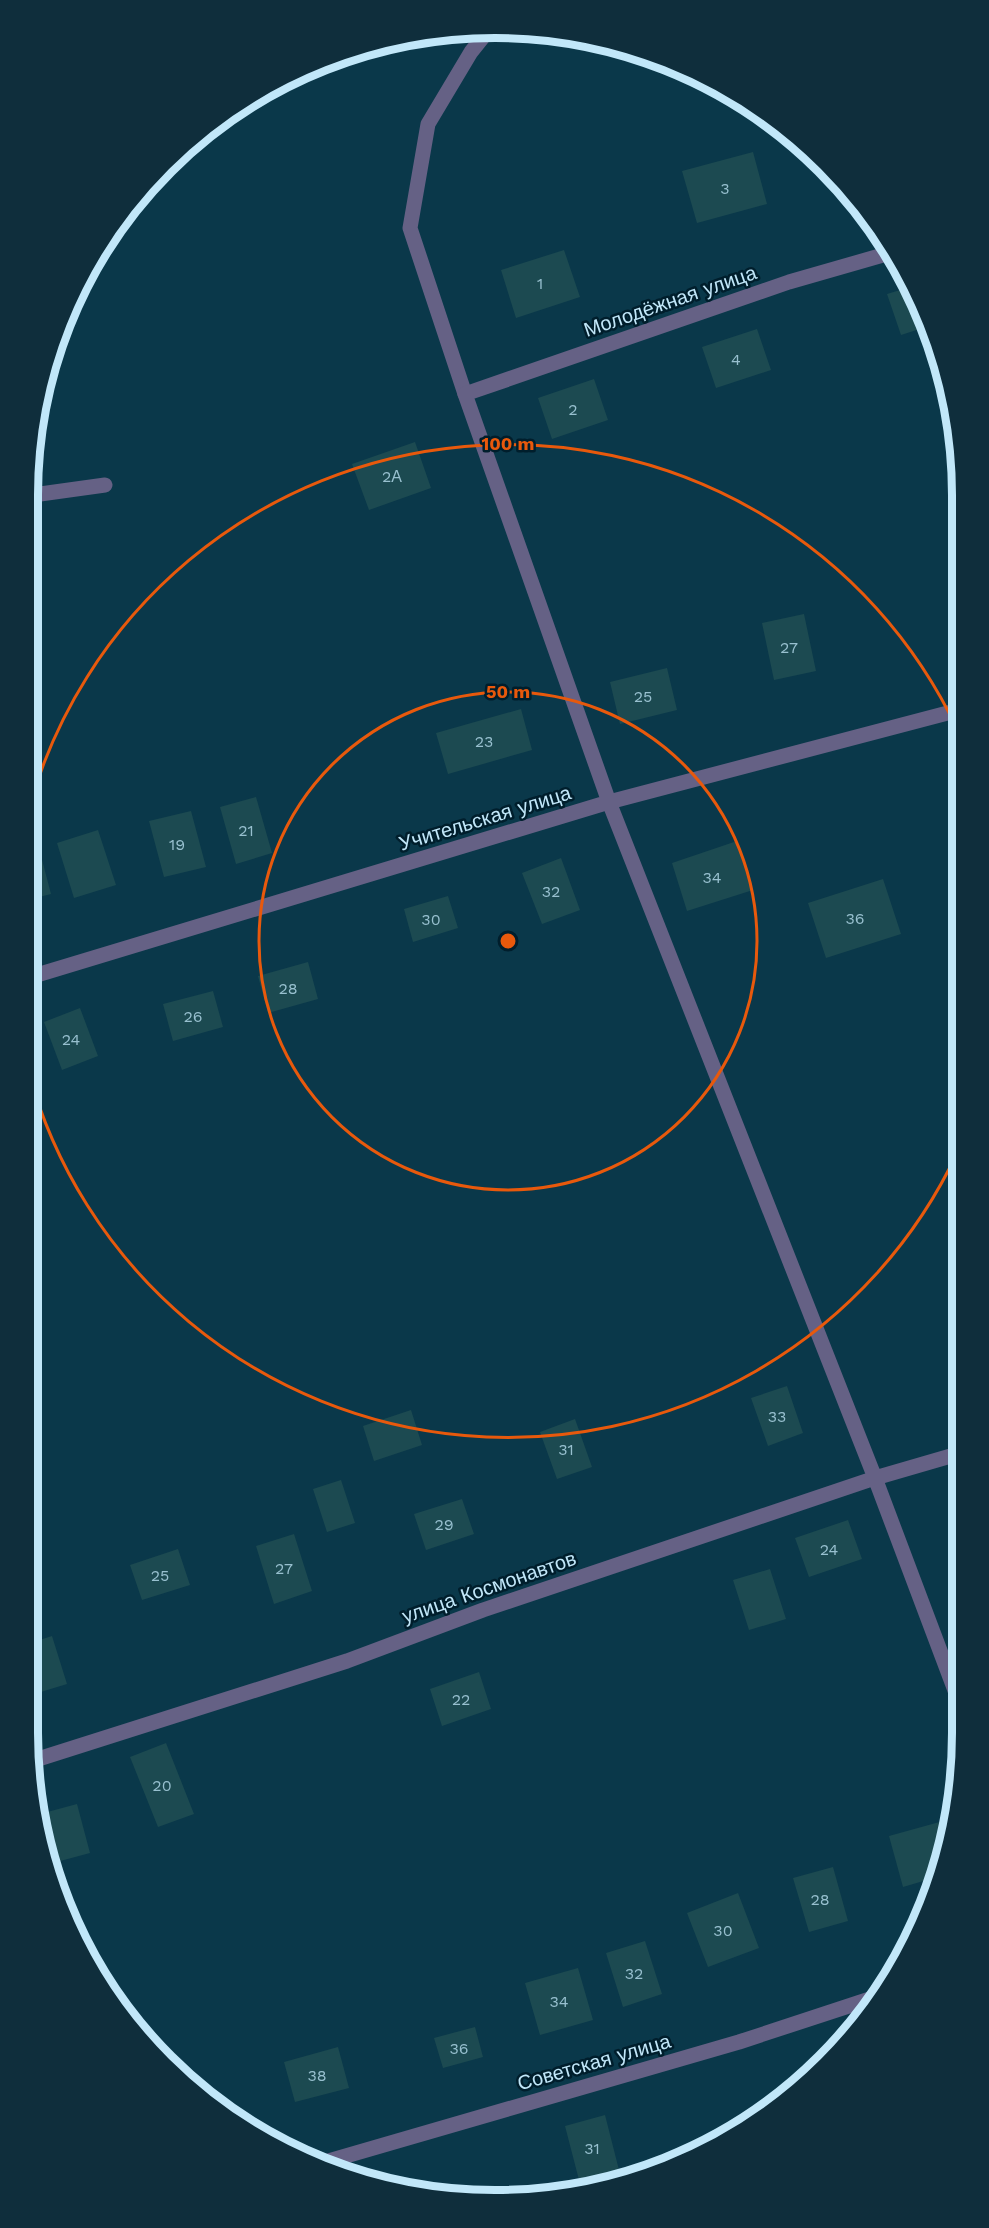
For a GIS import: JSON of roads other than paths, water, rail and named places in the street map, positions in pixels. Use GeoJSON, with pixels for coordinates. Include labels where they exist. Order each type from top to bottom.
{"type":"FeatureCollection","features":[{"type":"Feature","properties":{"kind":"street"},"geometry":{"type":"LineString","coordinates":[[482,38],[471,52],[428,124],[410,228],[465,393],[609,802],[875,1478],[952,1682]]}},
{"type":"Feature","properties":{"kind":"street","name":"Молодёжная улица"},"geometry":{"type":"LineString","coordinates":[[465,393],[789,282],[883,255]]}},
{"type":"Feature","properties":{"kind":"street"},"geometry":{"type":"LineString","coordinates":[[38,494],[105,484]]}},
{"type":"Feature","properties":{"kind":"street","name":"Учительская улица"},"geometry":{"type":"LineString","coordinates":[[38,975],[609,802],[952,712]]}},
{"type":"Feature","properties":{"kind":"street","name":"улица Космонавтов"},"geometry":{"type":"LineString","coordinates":[[38,1759],[347,1661],[483,1610],[875,1478],[952,1456]]}},
{"type":"Feature","properties":{"kind":"street","name":"Советская улица"},"geometry":{"type":"LineString","coordinates":[[332,2160],[727,2045],[865,2001]]}}]}
